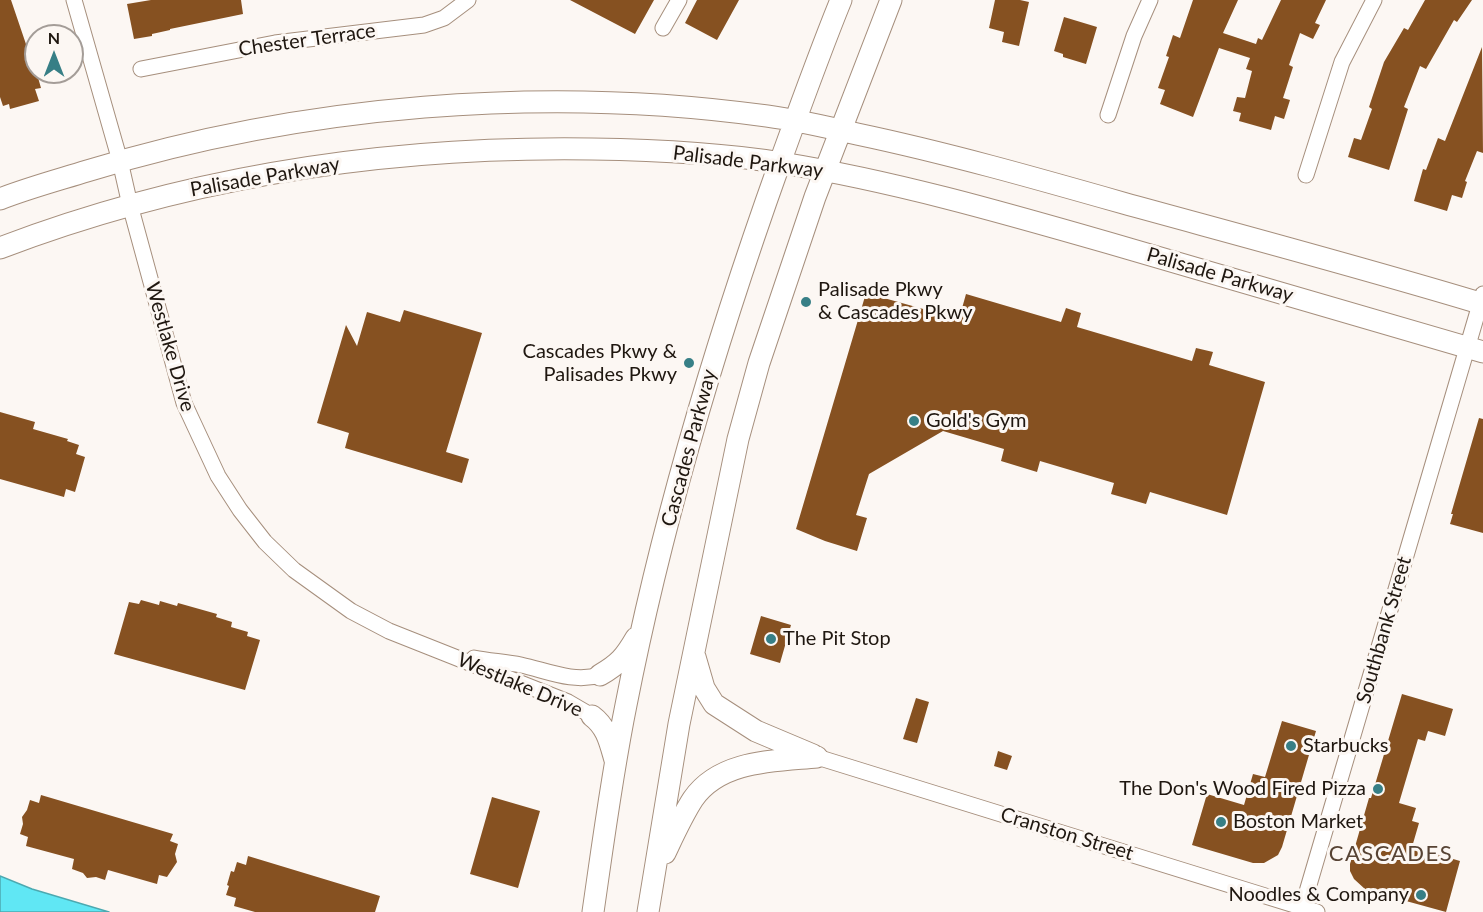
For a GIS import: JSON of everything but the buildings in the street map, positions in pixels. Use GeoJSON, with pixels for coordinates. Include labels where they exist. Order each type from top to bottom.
{"type":"FeatureCollection","features":[{"type":"Feature","properties":{"kind":"main road","name":"Cascades Parkway"},"geometry":{"type":"LineString","coordinates":[[593,912],[616,761],[663,540],[711,368],[795,120],[841,0]]}},
{"type":"Feature","properties":{"kind":"main road"},"geometry":{"type":"LineString","coordinates":[[648,912],[679,724],[738,439],[759,363],[825,172],[891,0]]}},
{"type":"Feature","properties":{"kind":"main road"},"geometry":{"type":"LineString","coordinates":[[0,199],[120,161],[186,144],[284,124],[381,111],[455,105],[610,103],[697,108],[795,120],[946,153],[1482,300]]}},
{"type":"Feature","properties":{"kind":"main road","name":"Palisade Parkway"},"geometry":{"type":"LineString","coordinates":[[0,248],[36,234],[130,205],[217,183],[297,169],[388,157],[460,152],[552,149],[691,153],[780,163],[987,208],[1475,350]]}},
{"type":"Feature","properties":{"kind":"main road"},"geometry":{"type":"LineString","coordinates":[[600,675],[618,665],[628,654],[644,625]]}},
{"type":"Feature","properties":{"kind":"main road"},"geometry":{"type":"LineString","coordinates":[[694,652],[704,688],[714,704],[756,731],[817,757]]}},
{"type":"Feature","properties":{"kind":"main road"},"geometry":{"type":"LineString","coordinates":[[592,716],[600,722],[609,737],[616,761]]}},
{"type":"Feature","properties":{"kind":"main road"},"geometry":{"type":"LineString","coordinates":[[653,881],[681,819],[694,797],[714,779],[736,768],[765,761],[817,757]]}},
{"type":"Feature","properties":{"kind":"street","name":"Westlake Drive"},"geometry":{"type":"LineString","coordinates":[[74,0],[120,161],[184,403],[218,476],[240,510],[265,542],[294,570],[351,611],[389,631],[568,702],[592,716]]}},
{"type":"Feature","properties":{"kind":"street","name":"Chester Terrace"},"geometry":{"type":"LineString","coordinates":[[141,69],[275,43],[424,25],[444,18],[468,0]]}},
{"type":"Feature","properties":{"kind":"street"},"geometry":{"type":"LineString","coordinates":[[1108,115],[1134,36],[1150,0]]}},
{"type":"Feature","properties":{"kind":"street"},"geometry":{"type":"LineString","coordinates":[[1306,175],[1342,62],[1374,0]]}},
{"type":"Feature","properties":{"kind":"street"},"geometry":{"type":"LineString","coordinates":[[663,28],[675,2]]}},
{"type":"Feature","properties":{"kind":"street","name":"Southbank Street"},"geometry":{"type":"LineString","coordinates":[[1307,911],[1475,350],[1482,300]]}},
{"type":"Feature","properties":{"kind":"street","name":"Westlake Drive"},"geometry":{"type":"LineString","coordinates":[[448,654],[519,665],[575,678],[587,679],[600,675]]}},
{"type":"Feature","properties":{"kind":"street","name":"Cranston Street"},"geometry":{"type":"LineString","coordinates":[[817,757],[1307,911]]}},
{"type":"Feature","properties":{"kind":"water"},"geometry":{"type":"Polygon","coordinates":[[[0,876],[32,889],[109,912],[0,912],[0,876]]]}},
{"type":"Feature","properties":{"kind":"place","name":"Palisade Pkwy & Cascades Pkwy"},"geometry":{"type":"Point","coordinates":[806,302]}},
{"type":"Feature","properties":{"kind":"place","name":"Cascades Pkwy & Palisades Pkwy"},"geometry":{"type":"Point","coordinates":[689,363]}},
{"type":"Feature","properties":{"kind":"place","name":"Gold's Gym"},"geometry":{"type":"Point","coordinates":[914,421]}},
{"type":"Feature","properties":{"kind":"place","name":"The Pit Stop"},"geometry":{"type":"Point","coordinates":[771,639]}},
{"type":"Feature","properties":{"kind":"place","name":"Starbucks"},"geometry":{"type":"Point","coordinates":[1291,746]}},
{"type":"Feature","properties":{"kind":"place","name":"The Don's Wood Fired Pizza"},"geometry":{"type":"Point","coordinates":[1378,789]}},
{"type":"Feature","properties":{"kind":"place","name":"Boston Market"},"geometry":{"type":"Point","coordinates":[1221,822]}},
{"type":"Feature","properties":{"kind":"place","name":"Noodles & Company"},"geometry":{"type":"Point","coordinates":[1421,895]}},
{"type":"Feature","properties":{"kind":"district","name":"CASCADES"},"geometry":{"type":"Point","coordinates":[1391,854]}}]}
